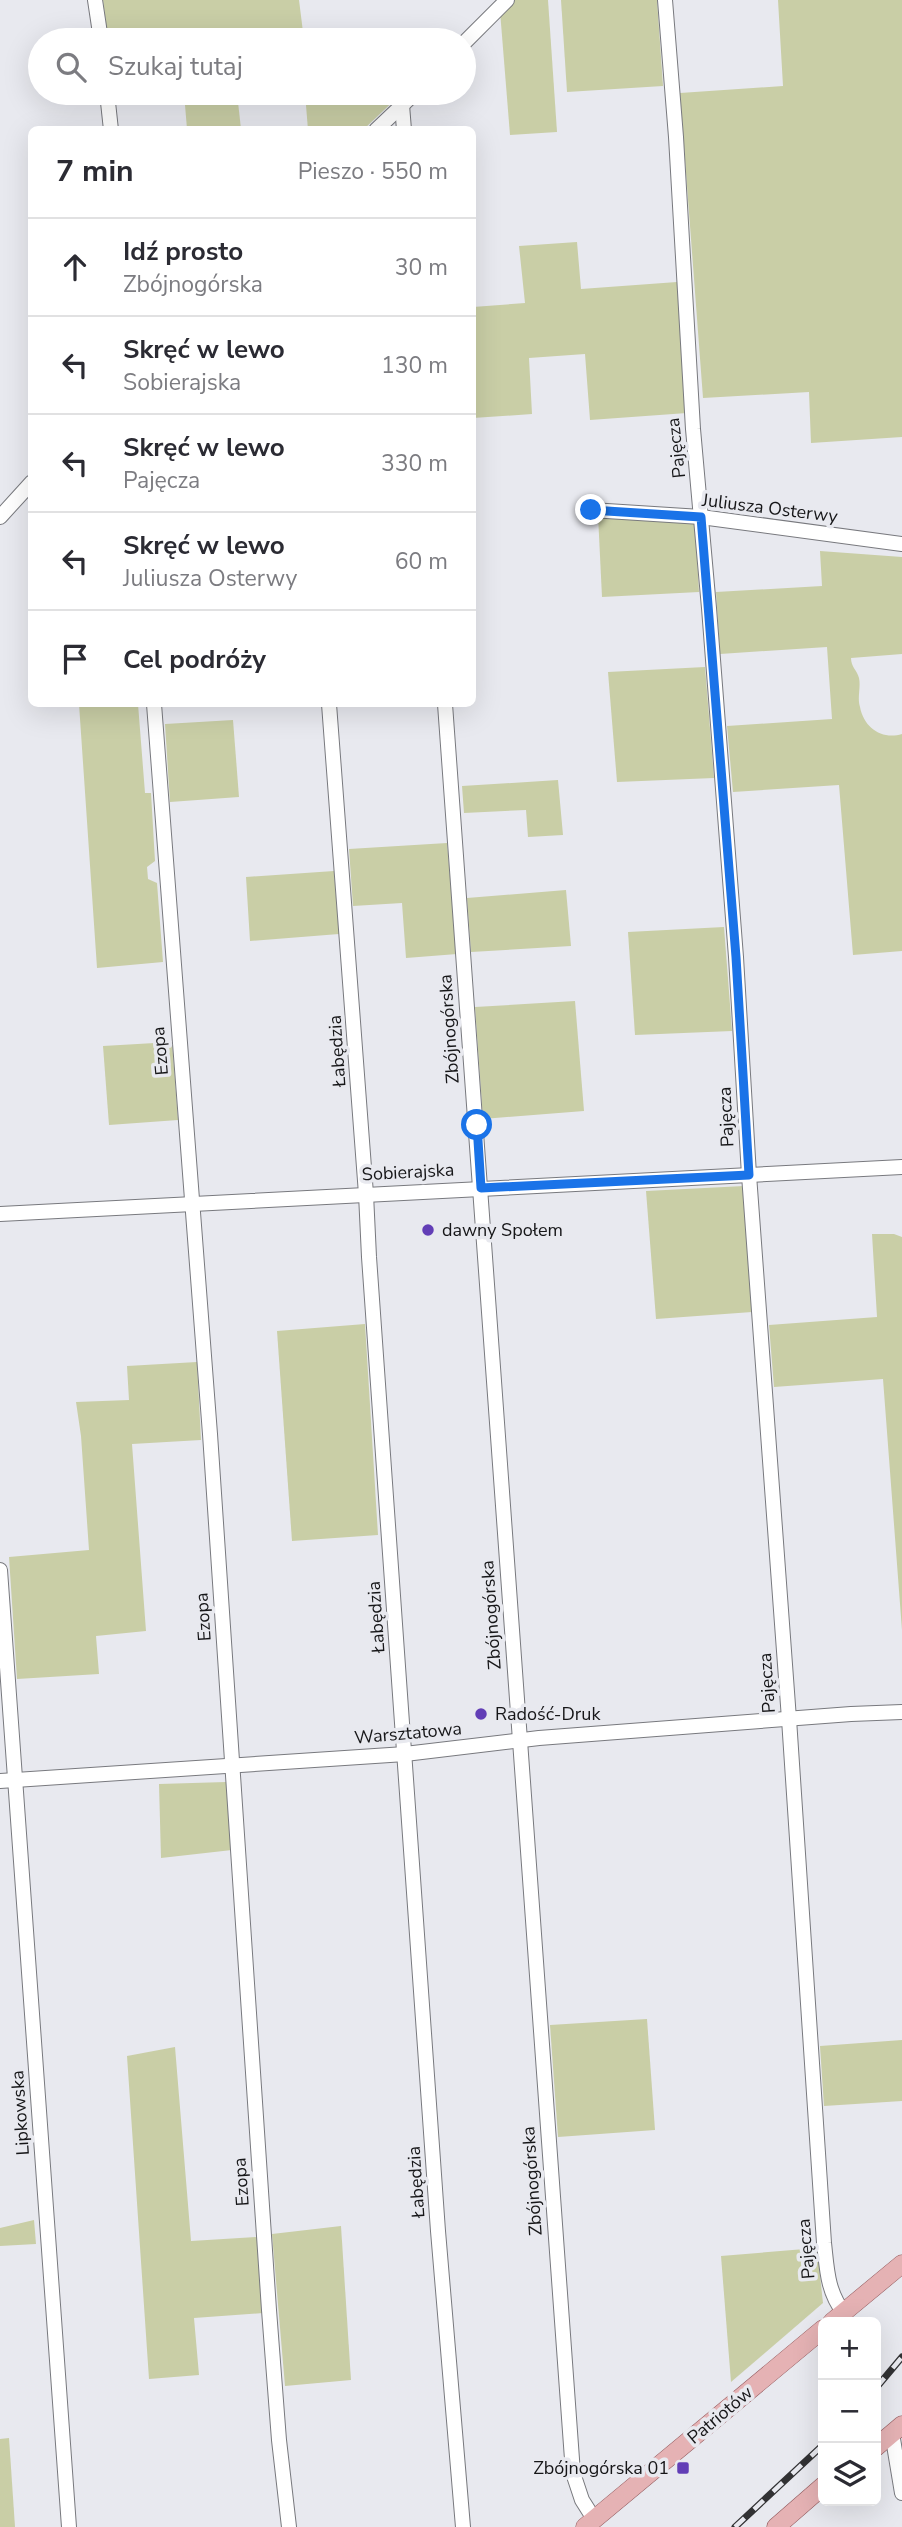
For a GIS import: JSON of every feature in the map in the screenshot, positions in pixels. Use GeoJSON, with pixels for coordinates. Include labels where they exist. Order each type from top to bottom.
{"type":"FeatureCollection","features":[{"type":"Feature","properties":{"kind":"main road"},"geometry":{"type":"LineString","coordinates":[[838,2317],[902,2264]]}},
{"type":"Feature","properties":{"kind":"main road","name":"Patriotów"},"geometry":{"type":"LineString","coordinates":[[589,2523],[818,2333]]}},
{"type":"Feature","properties":{"kind":"main road"},"geometry":{"type":"LineString","coordinates":[[881,2443],[897,2429]]}},
{"type":"Feature","properties":{"kind":"main road"},"geometry":{"type":"LineString","coordinates":[[776,2527],[818,2490]]}},
{"type":"Feature","properties":{"kind":"main road"},"geometry":{"type":"LineString","coordinates":[[794,2527],[818,2505]]}},
{"type":"Feature","properties":{"kind":"street"},"geometry":{"type":"LineString","coordinates":[[95,0],[99,28]]}},
{"type":"Feature","properties":{"kind":"street"},"geometry":{"type":"LineString","coordinates":[[476,31],[507,0]]}},
{"type":"Feature","properties":{"kind":"street","name":"Pajęcza"},"geometry":{"type":"LineString","coordinates":[[665,0],[676,137],[690,397],[735,944],[827,2274],[838,2317]]}},
{"type":"Feature","properties":{"kind":"street"},"geometry":{"type":"LineString","coordinates":[[108,105],[111,126]]}},
{"type":"Feature","properties":{"kind":"street"},"geometry":{"type":"LineString","coordinates":[[380,126],[402,105]]}},
{"type":"Feature","properties":{"kind":"street"},"geometry":{"type":"LineString","coordinates":[[402,105],[404,126]]}},
{"type":"Feature","properties":{"kind":"street"},"geometry":{"type":"LineString","coordinates":[[0,517],[28,486]]}},
{"type":"Feature","properties":{"kind":"street","name":"Juliusza Osterwy"},"geometry":{"type":"LineString","coordinates":[[591,510],[701,517],[902,544]]}},
{"type":"Feature","properties":{"kind":"street","name":"Ezopa"},"geometry":{"type":"LineString","coordinates":[[154,707],[192,1203],[268,2296],[289,2527]]}},
{"type":"Feature","properties":{"kind":"street","name":"Łabędzia"},"geometry":{"type":"LineString","coordinates":[[330,707],[438,2231],[463,2527]]}},
{"type":"Feature","properties":{"kind":"street","name":"Zbójnogórska"},"geometry":{"type":"LineString","coordinates":[[444,707],[573,2473],[589,2523]]}},
{"type":"Feature","properties":{"kind":"street","name":"Sobierajska"},"geometry":{"type":"LineString","coordinates":[[0,1214],[902,1167]]}},
{"type":"Feature","properties":{"kind":"street","name":"Lipkowska"},"geometry":{"type":"LineString","coordinates":[[0,1570],[69,2527]]}},
{"type":"Feature","properties":{"kind":"street","name":"Warsztatowa"},"geometry":{"type":"LineString","coordinates":[[0,1780],[405,1754],[539,1738],[902,1712]]}},
{"type":"Feature","properties":{"kind":"street"},"geometry":{"type":"LineString","coordinates":[[897,2429],[902,2493]]}},
{"type":"Feature","properties":{"kind":"green space"},"geometry":{"type":"Polygon","coordinates":[[[103,0],[299,0],[302,28],[106,28],[103,0]]]}},
{"type":"Feature","properties":{"kind":"green space"},"geometry":{"type":"Polygon","coordinates":[[[512,0],[548,0],[557,132],[510,135],[500,11],[512,0]]]}},
{"type":"Feature","properties":{"kind":"green space"},"geometry":{"type":"Polygon","coordinates":[[[561,0],[657,0],[663,86],[567,92],[561,0]]]}},
{"type":"Feature","properties":{"kind":"green space"},"geometry":{"type":"Polygon","coordinates":[[[778,0],[902,0],[902,437],[811,443],[809,392],[703,398],[680,93],[783,86],[778,0]]]}},
{"type":"Feature","properties":{"kind":"green space"},"geometry":{"type":"Polygon","coordinates":[[[185,105],[238,105],[241,126],[187,126],[185,105]]]}},
{"type":"Feature","properties":{"kind":"green space"},"geometry":{"type":"Polygon","coordinates":[[[306,105],[389,105],[367,126],[308,126],[306,105]]]}},
{"type":"Feature","properties":{"kind":"green space"},"geometry":{"type":"Polygon","coordinates":[[[577,242],[581,289],[677,282],[687,413],[590,420],[585,354],[529,358],[532,414],[476,418],[476,307],[525,303],[519,246],[577,242]]]}},
{"type":"Feature","properties":{"kind":"green space"},"geometry":{"type":"Polygon","coordinates":[[[598,515],[695,522],[699,592],[602,597],[598,515]]]}},
{"type":"Feature","properties":{"kind":"green space"},"geometry":{"type":"Polygon","coordinates":[[[820,551],[902,557],[902,654],[851,658],[859,678],[859,704],[865,721],[881,734],[902,734],[902,951],[853,955],[839,785],[733,792],[727,726],[832,719],[827,647],[720,654],[716,592],[822,586],[820,551]]]}},
{"type":"Feature","properties":{"kind":"green space"},"geometry":{"type":"Polygon","coordinates":[[[705,667],[714,778],[617,782],[608,672],[705,667]]]}},
{"type":"Feature","properties":{"kind":"green space"},"geometry":{"type":"Polygon","coordinates":[[[79,707],[138,707],[145,793],[151,793],[155,861],[147,867],[148,879],[157,883],[163,962],[97,968],[79,707]]]}},
{"type":"Feature","properties":{"kind":"green space"},"geometry":{"type":"Polygon","coordinates":[[[233,720],[239,797],[170,802],[165,724],[233,720]]]}},
{"type":"Feature","properties":{"kind":"green space"},"geometry":{"type":"Polygon","coordinates":[[[558,780],[563,835],[528,837],[526,810],[464,813],[462,786],[558,780]]]}},
{"type":"Feature","properties":{"kind":"green space"},"geometry":{"type":"Polygon","coordinates":[[[447,843],[457,954],[406,958],[402,903],[353,906],[349,849],[447,843]]]}},
{"type":"Feature","properties":{"kind":"green space"},"geometry":{"type":"Polygon","coordinates":[[[334,871],[339,934],[250,941],[246,877],[334,871]]]}},
{"type":"Feature","properties":{"kind":"green space"},"geometry":{"type":"Polygon","coordinates":[[[566,890],[571,946],[471,952],[467,898],[566,890]]]}},
{"type":"Feature","properties":{"kind":"green space"},"geometry":{"type":"Polygon","coordinates":[[[724,927],[732,1031],[635,1035],[628,932],[724,927]]]}},
{"type":"Feature","properties":{"kind":"green space"},"geometry":{"type":"Polygon","coordinates":[[[575,1001],[584,1111],[483,1119],[475,1007],[575,1001]]]}},
{"type":"Feature","properties":{"kind":"green space"},"geometry":{"type":"Polygon","coordinates":[[[172,1042],[178,1120],[109,1125],[103,1046],[172,1042]]]}},
{"type":"Feature","properties":{"kind":"green space"},"geometry":{"type":"Polygon","coordinates":[[[744,1186],[752,1312],[656,1319],[646,1191],[744,1186]]]}},
{"type":"Feature","properties":{"kind":"green space"},"geometry":{"type":"Polygon","coordinates":[[[872,1234],[894,1234],[902,1237],[902,1630],[883,1379],[774,1387],[769,1325],[877,1317],[872,1234]]]}},
{"type":"Feature","properties":{"kind":"green space"},"geometry":{"type":"Polygon","coordinates":[[[365,1324],[378,1535],[292,1541],[277,1331],[365,1324]]]}},
{"type":"Feature","properties":{"kind":"green space"},"geometry":{"type":"Polygon","coordinates":[[[197,1362],[201,1440],[132,1444],[146,1631],[96,1636],[99,1674],[17,1679],[9,1557],[89,1550],[76,1402],[129,1400],[127,1366],[197,1362]]]}},
{"type":"Feature","properties":{"kind":"green space"},"geometry":{"type":"Polygon","coordinates":[[[226,1782],[232,1850],[161,1858],[159,1784],[226,1782]]]}},
{"type":"Feature","properties":{"kind":"green space"},"geometry":{"type":"Polygon","coordinates":[[[647,2019],[655,2130],[558,2137],[550,2025],[647,2019]]]}},
{"type":"Feature","properties":{"kind":"green space"},"geometry":{"type":"Polygon","coordinates":[[[902,2040],[902,2101],[824,2106],[820,2046],[902,2040]]]}},
{"type":"Feature","properties":{"kind":"green space"},"geometry":{"type":"Polygon","coordinates":[[[175,2047],[191,2241],[257,2237],[263,2313],[194,2318],[199,2375],[149,2379],[127,2056],[175,2047]]]}},
{"type":"Feature","properties":{"kind":"green space"},"geometry":{"type":"Polygon","coordinates":[[[34,2220],[36,2244],[0,2246],[0,2228],[34,2220]]]}},
{"type":"Feature","properties":{"kind":"green space"},"geometry":{"type":"Polygon","coordinates":[[[341,2226],[351,2380],[285,2386],[272,2234],[341,2226]]]}},
{"type":"Feature","properties":{"kind":"green space"},"geometry":{"type":"Polygon","coordinates":[[[817,2248],[823,2303],[731,2382],[721,2256],[817,2248]]]}},
{"type":"Feature","properties":{"kind":"green space"},"geometry":{"type":"Polygon","coordinates":[[[9,2438],[15,2527],[0,2527],[0,2439],[9,2438]]]}},
{"type":"Feature","properties":{"kind":"railway"},"geometry":{"type":"LineString","coordinates":[[881,2382],[902,2357]]}},
{"type":"Feature","properties":{"kind":"railway"},"geometry":{"type":"LineString","coordinates":[[735,2527],[818,2450]]}},
{"type":"Feature","properties":{"kind":"place","name":"dawny Społem"},"geometry":{"type":"Point","coordinates":[428,1230]}},
{"type":"Feature","properties":{"kind":"place","name":"Radość-Druk"},"geometry":{"type":"Point","coordinates":[481,1714]}},
{"type":"Feature","properties":{"kind":"place","name":"Zbójnogórska 01"},"geometry":{"type":"Point","coordinates":[683,2468]}},
{"type":"Feature","properties":{"kind":"route"},"geometry":{"type":"LineString","coordinates":[[477,1125],[481,1188],[749,1175],[736,957],[701,517],[591,510]]}}]}
